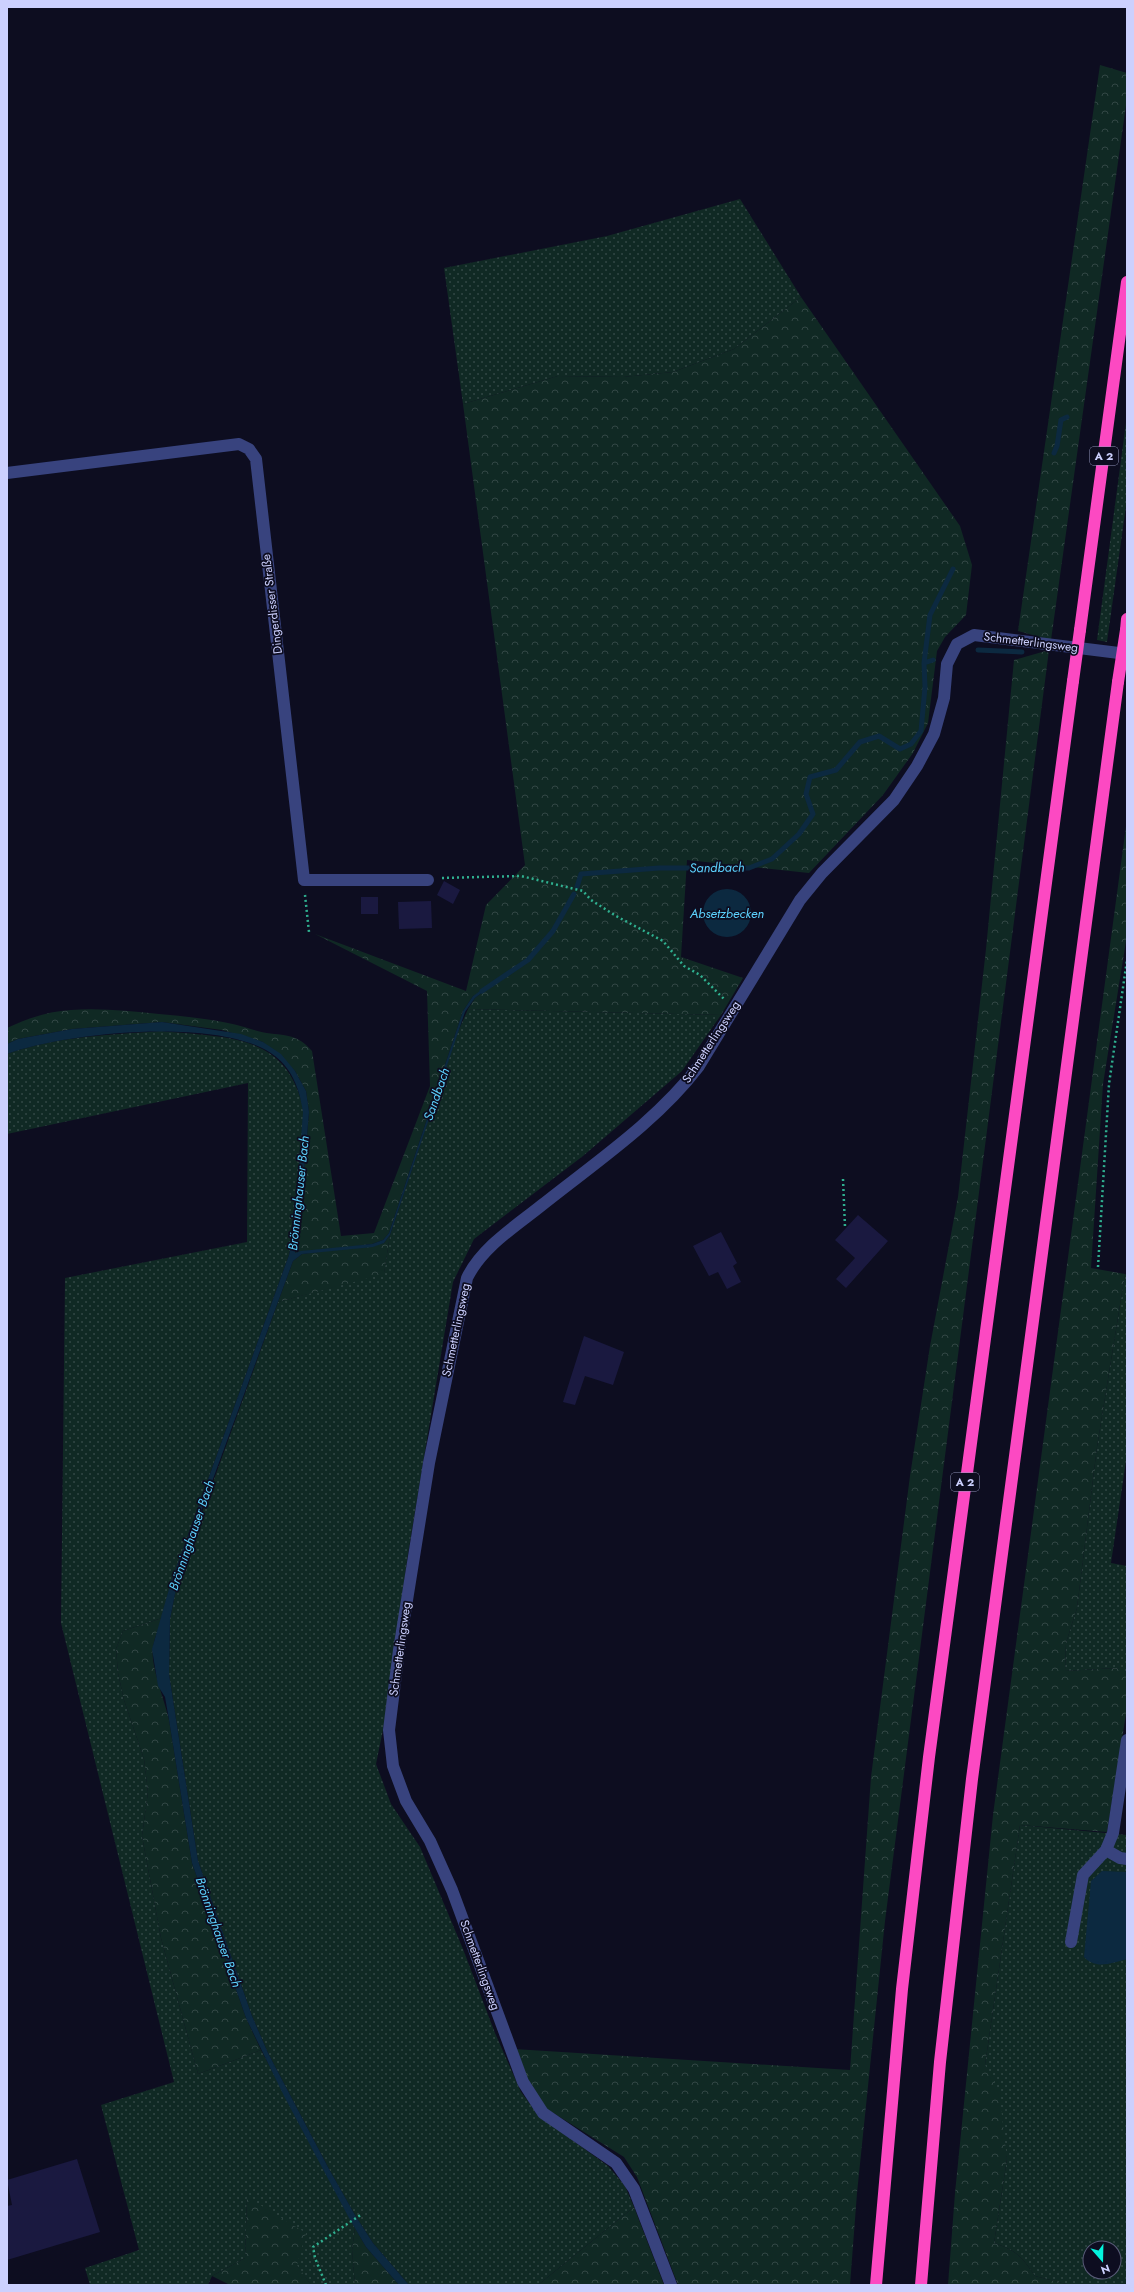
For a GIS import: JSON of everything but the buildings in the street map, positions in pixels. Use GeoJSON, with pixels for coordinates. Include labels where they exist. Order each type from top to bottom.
{"type":"FeatureCollection","features":[{"type":"Feature","properties":{"kind":"highway","name":"A 2"},"geometry":{"type":"LineString","coordinates":[[876,2285],[902,1989],[929,1757],[1127,282]]}},
{"type":"Feature","properties":{"kind":"highway"},"geometry":{"type":"LineString","coordinates":[[921,2285],[940,2062],[972,1779],[1126,624]]}},
{"type":"Feature","properties":{"kind":"street","name":"Dingerdisser Straße"},"geometry":{"type":"LineString","coordinates":[[7,473],[239,444],[249,448],[256,459],[304,880]]}},
{"type":"Feature","properties":{"kind":"street","name":"Schmetterlingsweg"},"geometry":{"type":"LineString","coordinates":[[672,2285],[634,2189],[616,2163],[543,2113],[523,2082],[452,1890],[430,1841],[406,1801],[393,1766],[389,1730],[399,1650],[430,1462],[467,1278],[474,1265],[498,1240],[668,1102],[699,1066],[800,900],[822,873],[894,800],[917,766],[934,734],[944,698],[947,664],[958,644],[974,635],[1127,654]]}},
{"type":"Feature","properties":{"kind":"street"},"geometry":{"type":"LineString","coordinates":[[304,880],[428,880]]}},
{"type":"Feature","properties":{"kind":"street"},"geometry":{"type":"LineString","coordinates":[[1071,1942],[1083,1875],[1106,1850],[1113,1834],[1127,1740]]}},
{"type":"Feature","properties":{"kind":"street"},"geometry":{"type":"LineString","coordinates":[[1106,1850],[1120,1858],[1127,1859]]}},
{"type":"Feature","properties":{"kind":"path"},"geometry":{"type":"LineString","coordinates":[[428,880],[521,876],[583,891],[591,900],[663,941],[684,966],[700,975],[733,1009]]}},
{"type":"Feature","properties":{"kind":"path"},"geometry":{"type":"LineString","coordinates":[[304,880],[309,932]]}},
{"type":"Feature","properties":{"kind":"path"},"geometry":{"type":"LineString","coordinates":[[1098,1266],[1109,1084],[1127,960]]}},
{"type":"Feature","properties":{"kind":"path"},"geometry":{"type":"LineString","coordinates":[[843,1179],[845,1227]]}},
{"type":"Feature","properties":{"kind":"path"},"geometry":{"type":"LineString","coordinates":[[326,2285],[315,2258],[313,2247],[362,2214]]}},
{"type":"Feature","properties":{"kind":"green space"},"geometry":{"type":"Polygon","coordinates":[[[1100,65],[1127,73],[1127,98],[1051,640],[1018,631],[1100,65]]]}},
{"type":"Feature","properties":{"kind":"green space"},"geometry":{"type":"Polygon","coordinates":[[[740,199],[801,297],[734,349],[673,372],[623,377],[558,376],[463,404],[444,268],[607,236],[740,199]]]}},
{"type":"Feature","properties":{"kind":"green space"},"geometry":{"type":"Polygon","coordinates":[[[801,297],[960,526],[972,565],[966,615],[945,637],[937,651],[928,723],[913,753],[883,795],[809,873],[687,860],[681,957],[743,978],[721,1015],[468,1009],[475,998],[488,988],[473,996],[463,1011],[389,1233],[383,1240],[372,1244],[295,1254],[299,1233],[309,1112],[306,1091],[295,1071],[263,1042],[222,1030],[162,1022],[72,1029],[18,1039],[7,1044],[7,1028],[46,1014],[82,1009],[126,1011],[207,1019],[263,1032],[285,1035],[298,1040],[312,1051],[341,1236],[374,1233],[430,1086],[427,991],[315,934],[466,991],[486,905],[525,865],[463,404],[558,376],[623,377],[673,372],[734,349],[801,297]]]}},
{"type":"Feature","properties":{"kind":"green space"},"geometry":{"type":"Polygon","coordinates":[[[1127,415],[1127,499],[1107,642],[1097,640],[1127,415]]]}},
{"type":"Feature","properties":{"kind":"green space"},"geometry":{"type":"Polygon","coordinates":[[[1049,650],[885,1921],[857,2193],[850,2285],[678,2285],[637,2177],[624,2157],[547,2109],[530,2087],[514,2049],[850,2070],[871,1777],[910,1476],[930,1346],[958,1197],[986,949],[1014,660],[1049,650]]]}},
{"type":"Feature","properties":{"kind":"green space"},"geometry":{"type":"Polygon","coordinates":[[[1127,819],[1127,935],[1103,1084],[1091,1268],[1125,1274],[1097,1447],[1077,1608],[1066,1643],[1065,1671],[1116,1668],[1126,1671],[1127,1708],[1107,1832],[1020,1825],[985,2065],[999,2091],[1007,2159],[994,2243],[1008,2248],[1018,2255],[1035,2276],[1070,2285],[948,2285],[955,2193],[993,1815],[1127,819]]]}},
{"type":"Feature","properties":{"kind":"green space"},"geometry":{"type":"Polygon","coordinates":[[[468,1009],[721,1015],[682,1071],[583,1156],[474,1239],[453,1282],[408,1554],[385,1720],[376,1764],[391,1804],[420,1847],[463,1949],[495,2033],[521,2092],[539,2116],[608,2166],[625,2186],[634,2207],[538,2285],[409,2285],[373,2243],[355,2215],[268,2053],[252,2016],[198,1861],[169,1674],[170,1619],[178,1579],[278,1302],[384,1273],[390,1235],[457,1034],[468,1009]]]}},
{"type":"Feature","properties":{"kind":"green space"},"geometry":{"type":"Polygon","coordinates":[[[161,1031],[209,1035],[231,1039],[251,1044],[269,1053],[284,1067],[296,1086],[304,1112],[294,1232],[289,1255],[171,1582],[162,1618],[123,1631],[116,1649],[118,1673],[124,1700],[144,1759],[148,1792],[142,1836],[161,1938],[198,2074],[261,2050],[355,2228],[352,2250],[355,2285],[311,2285],[247,2198],[245,2258],[212,2276],[208,2285],[90,2285],[85,2268],[139,2250],[101,2105],[174,2082],[61,1623],[65,1278],[247,1242],[248,1083],[7,1134],[7,1054],[45,1043],[83,1037],[161,1031]]]}},
{"type":"Feature","properties":{"kind":"green space"},"geometry":{"type":"Polygon","coordinates":[[[390,1235],[384,1274],[278,1302],[293,1261],[302,1254],[384,1243],[390,1235]]]}},
{"type":"Feature","properties":{"kind":"green space"},"geometry":{"type":"Polygon","coordinates":[[[1125,1274],[1127,1275],[1127,1454],[1111,1563],[1127,1566],[1127,1673],[1116,1668],[1065,1671],[1066,1643],[1077,1608],[1097,1447],[1125,1274]]]}},
{"type":"Feature","properties":{"kind":"green space"},"geometry":{"type":"Polygon","coordinates":[[[162,1618],[155,1637],[153,1655],[154,1664],[169,1720],[192,1863],[246,2018],[261,2050],[198,2074],[161,1938],[142,1836],[148,1792],[144,1759],[124,1700],[118,1673],[116,1649],[123,1631],[162,1618]]]}},
{"type":"Feature","properties":{"kind":"green space"},"geometry":{"type":"Polygon","coordinates":[[[1020,1825],[1127,1835],[1127,2285],[1070,2285],[1035,2276],[1018,2255],[1008,2248],[994,2243],[1007,2159],[985,2065],[1020,1825]]]}},
{"type":"Feature","properties":{"kind":"green space"},"geometry":{"type":"Polygon","coordinates":[[[247,2197],[306,2233],[297,2265],[311,2285],[230,2285],[212,2276],[245,2258],[247,2197]]]}},
{"type":"Feature","properties":{"kind":"green space"},"geometry":{"type":"Polygon","coordinates":[[[634,2207],[664,2285],[538,2285],[634,2207]]]}},
{"type":"Feature","properties":{"kind":"green space"},"geometry":{"type":"Polygon","coordinates":[[[355,2228],[366,2247],[399,2285],[355,2285],[352,2250],[355,2228]]]}},
{"type":"Feature","properties":{"kind":"water","name":"Absetzbecken"},"geometry":{"type":"Polygon","coordinates":[[[722,889],[732,889],[744,896],[751,908],[751,918],[744,930],[732,937],[722,937],[714,933],[707,926],[703,918],[703,908],[707,900],[714,893],[722,889]]]}},
{"type":"Feature","properties":{"kind":"water","name":"Brönninghauser Bach"},"geometry":{"type":"Polygon","coordinates":[[[487,986],[488,988],[475,998],[465,1012],[390,1235],[384,1243],[373,1247],[302,1254],[293,1261],[202,1509],[178,1579],[170,1619],[169,1674],[198,1861],[252,2016],[268,2053],[355,2215],[373,2243],[409,2285],[399,2285],[366,2247],[349,2218],[284,2096],[246,2018],[192,1863],[165,1697],[158,1686],[152,1649],[171,1582],[289,1255],[294,1232],[303,1112],[298,1089],[287,1068],[275,1056],[251,1044],[220,1036],[183,1032],[104,1034],[67,1039],[33,1046],[7,1054],[7,1044],[18,1039],[72,1029],[162,1022],[241,1034],[263,1042],[281,1054],[295,1071],[306,1091],[309,1112],[299,1233],[295,1253],[301,1251],[372,1244],[383,1240],[389,1233],[463,1011],[473,996],[487,986]]]}},
{"type":"Feature","properties":{"kind":"water"},"geometry":{"type":"Polygon","coordinates":[[[1102,1871],[1127,1872],[1127,1959],[1110,1964],[1094,1963],[1084,1957],[1091,1881],[1102,1871]]]}},
{"type":"Feature","properties":{"kind":"waterway","name":"Sandbach"},"geometry":{"type":"LineString","coordinates":[[1054,453],[1057,446],[1061,420],[1067,417]]}},
{"type":"Feature","properties":{"kind":"waterway","name":"Sandbach"},"geometry":{"type":"LineString","coordinates":[[577,887],[581,874],[659,868],[749,868],[772,859],[799,834],[813,814],[806,794],[810,777],[836,770],[860,742],[879,736],[900,749],[911,744],[921,731],[925,687],[924,663],[930,615],[953,569]]}},
{"type":"Feature","properties":{"kind":"waterway"},"geometry":{"type":"LineString","coordinates":[[978,650],[1022,652]]}},
{"type":"Feature","properties":{"kind":"waterway"},"geometry":{"type":"LineString","coordinates":[[924,663],[933,660]]}},
{"type":"Feature","properties":{"kind":"waterway","name":"Sandbach"},"geometry":{"type":"LineString","coordinates":[[482,991],[528,960],[553,931],[574,894]]}}]}
